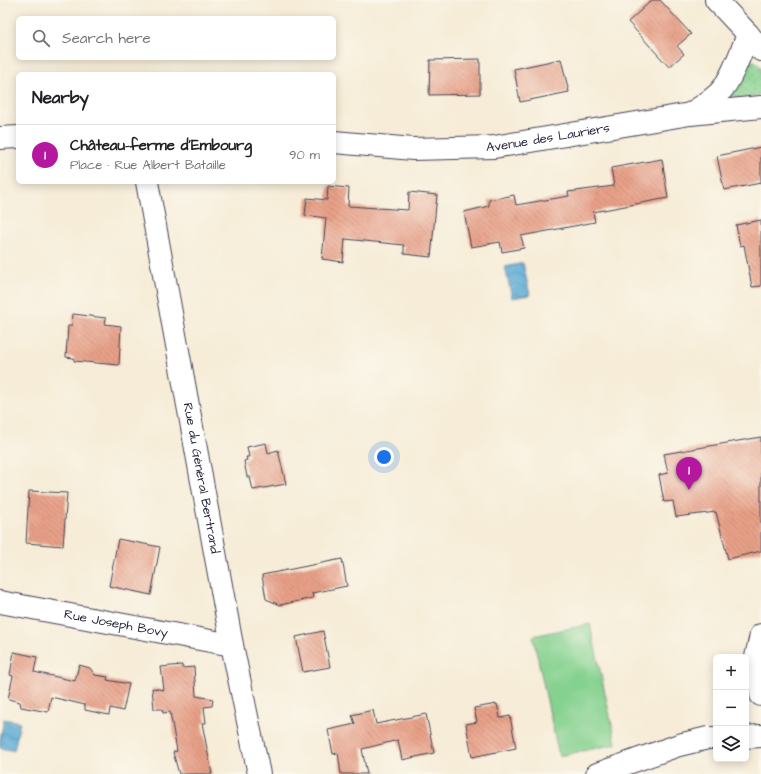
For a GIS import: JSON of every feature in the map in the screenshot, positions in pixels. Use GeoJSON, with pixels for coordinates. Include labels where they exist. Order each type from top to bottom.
{"type":"FeatureCollection","features":[{"type":"Feature","properties":{"kind":"street"},"geometry":{"type":"LineString","coordinates":[[690,114],[707,104],[721,90],[735,66],[755,42],[716,0]]}},
{"type":"Feature","properties":{"kind":"street","name":"Avenue des Lauriers"},"geometry":{"type":"LineString","coordinates":[[336,142],[413,149],[494,147],[690,114],[761,107]]}},
{"type":"Feature","properties":{"kind":"street"},"geometry":{"type":"LineString","coordinates":[[0,138],[16,137]]}},
{"type":"Feature","properties":{"kind":"street","name":"Rue du Général Bertrand"},"geometry":{"type":"LineString","coordinates":[[147,184],[232,645],[259,774]]}},
{"type":"Feature","properties":{"kind":"street","name":"Rue Joseph Bovy"},"geometry":{"type":"LineString","coordinates":[[0,602],[232,645]]}},
{"type":"Feature","properties":{"kind":"street"},"geometry":{"type":"LineString","coordinates":[[761,635],[756,658],[761,695]]}},
{"type":"Feature","properties":{"kind":"street"},"geometry":{"type":"LineString","coordinates":[[749,737],[761,736]]}},
{"type":"Feature","properties":{"kind":"street"},"geometry":{"type":"LineString","coordinates":[[597,774],[679,745],[713,738]]}},
{"type":"Feature","properties":{"kind":"green space"},"geometry":{"type":"Polygon","coordinates":[[[755,61],[761,67],[761,94],[747,98],[725,98],[743,63],[755,61]]]}},
{"type":"Feature","properties":{"kind":"green space"},"geometry":{"type":"Polygon","coordinates":[[[590,624],[616,744],[559,756],[533,636],[590,624]]]}},
{"type":"Feature","properties":{"kind":"water"},"geometry":{"type":"Polygon","coordinates":[[[523,263],[530,295],[512,298],[505,267],[523,263]]]}},
{"type":"Feature","properties":{"kind":"water"},"geometry":{"type":"Polygon","coordinates":[[[4,719],[20,722],[14,751],[0,748],[4,719]]]}},
{"type":"Feature","properties":{"kind":"building"},"geometry":{"type":"Polygon","coordinates":[[[652,0],[660,0],[691,34],[677,46],[684,54],[669,67],[628,22],[652,0]]]}},
{"type":"Feature","properties":{"kind":"building"},"geometry":{"type":"Polygon","coordinates":[[[480,59],[480,94],[429,95],[430,60],[480,59]]]}},
{"type":"Feature","properties":{"kind":"building"},"geometry":{"type":"Polygon","coordinates":[[[561,59],[569,92],[520,102],[514,69],[561,59]]]}},
{"type":"Feature","properties":{"kind":"building"},"geometry":{"type":"Polygon","coordinates":[[[761,147],[761,183],[724,190],[717,156],[761,147]]]}},
{"type":"Feature","properties":{"kind":"building"},"geometry":{"type":"Polygon","coordinates":[[[662,159],[668,198],[593,212],[595,222],[521,236],[524,248],[502,252],[500,242],[471,247],[464,212],[489,206],[489,200],[514,195],[516,205],[569,196],[568,192],[614,186],[611,168],[662,159]]]}},
{"type":"Feature","properties":{"kind":"building"},"geometry":{"type":"Polygon","coordinates":[[[328,186],[349,188],[348,206],[408,210],[409,192],[437,195],[431,257],[404,254],[404,245],[345,239],[343,262],[322,259],[326,218],[305,215],[307,198],[327,200],[328,186]]]}},
{"type":"Feature","properties":{"kind":"building"},"geometry":{"type":"Polygon","coordinates":[[[761,220],[761,286],[752,287],[744,245],[740,246],[736,225],[761,220]]]}},
{"type":"Feature","properties":{"kind":"building"},"geometry":{"type":"Polygon","coordinates":[[[73,314],[106,318],[105,324],[121,326],[119,365],[74,361],[74,358],[66,357],[68,326],[72,325],[73,314]]]}},
{"type":"Feature","properties":{"kind":"building"},"geometry":{"type":"Polygon","coordinates":[[[761,437],[761,551],[728,559],[716,512],[676,517],[673,501],[664,502],[659,475],[668,473],[664,454],[761,437]]]}},
{"type":"Feature","properties":{"kind":"building"},"geometry":{"type":"Polygon","coordinates":[[[266,443],[268,453],[278,450],[286,484],[253,490],[250,477],[247,477],[244,461],[247,460],[246,457],[249,457],[247,447],[266,443]]]}},
{"type":"Feature","properties":{"kind":"building"},"geometry":{"type":"Polygon","coordinates":[[[29,491],[67,493],[63,546],[26,543],[29,491]]]}},
{"type":"Feature","properties":{"kind":"building"},"geometry":{"type":"Polygon","coordinates":[[[118,539],[160,547],[151,595],[109,586],[118,539]]]}},
{"type":"Feature","properties":{"kind":"building"},"geometry":{"type":"Polygon","coordinates":[[[342,559],[347,586],[312,593],[313,598],[280,605],[266,599],[262,575],[342,559]]]}},
{"type":"Feature","properties":{"kind":"building"},"geometry":{"type":"Polygon","coordinates":[[[323,631],[330,667],[303,672],[296,637],[323,631]]]}},
{"type":"Feature","properties":{"kind":"building"},"geometry":{"type":"Polygon","coordinates":[[[14,652],[37,657],[34,672],[75,681],[79,665],[90,668],[95,675],[108,677],[107,680],[129,684],[123,711],[110,708],[109,715],[85,710],[85,705],[51,697],[48,712],[21,707],[20,702],[8,699],[13,676],[10,675],[14,652]]]}},
{"type":"Feature","properties":{"kind":"building"},"geometry":{"type":"Polygon","coordinates":[[[182,665],[182,668],[194,667],[196,696],[213,699],[212,706],[204,707],[206,723],[202,723],[212,774],[179,774],[173,752],[177,751],[170,712],[163,713],[162,709],[154,709],[152,688],[164,690],[161,667],[182,665]]]}},
{"type":"Feature","properties":{"kind":"building"},"geometry":{"type":"Polygon","coordinates":[[[497,704],[500,718],[510,716],[516,748],[472,757],[466,724],[477,722],[474,708],[497,704]]]}},
{"type":"Feature","properties":{"kind":"building"},"geometry":{"type":"Polygon","coordinates":[[[373,710],[376,724],[426,714],[434,753],[402,760],[398,740],[362,749],[367,774],[341,774],[338,753],[333,754],[328,730],[355,724],[352,715],[373,710]]]}},
{"type":"Feature","properties":{"kind":"place","name":"Château-ferme d'Embourg"},"geometry":{"type":"Point","coordinates":[689,490]}}]}
